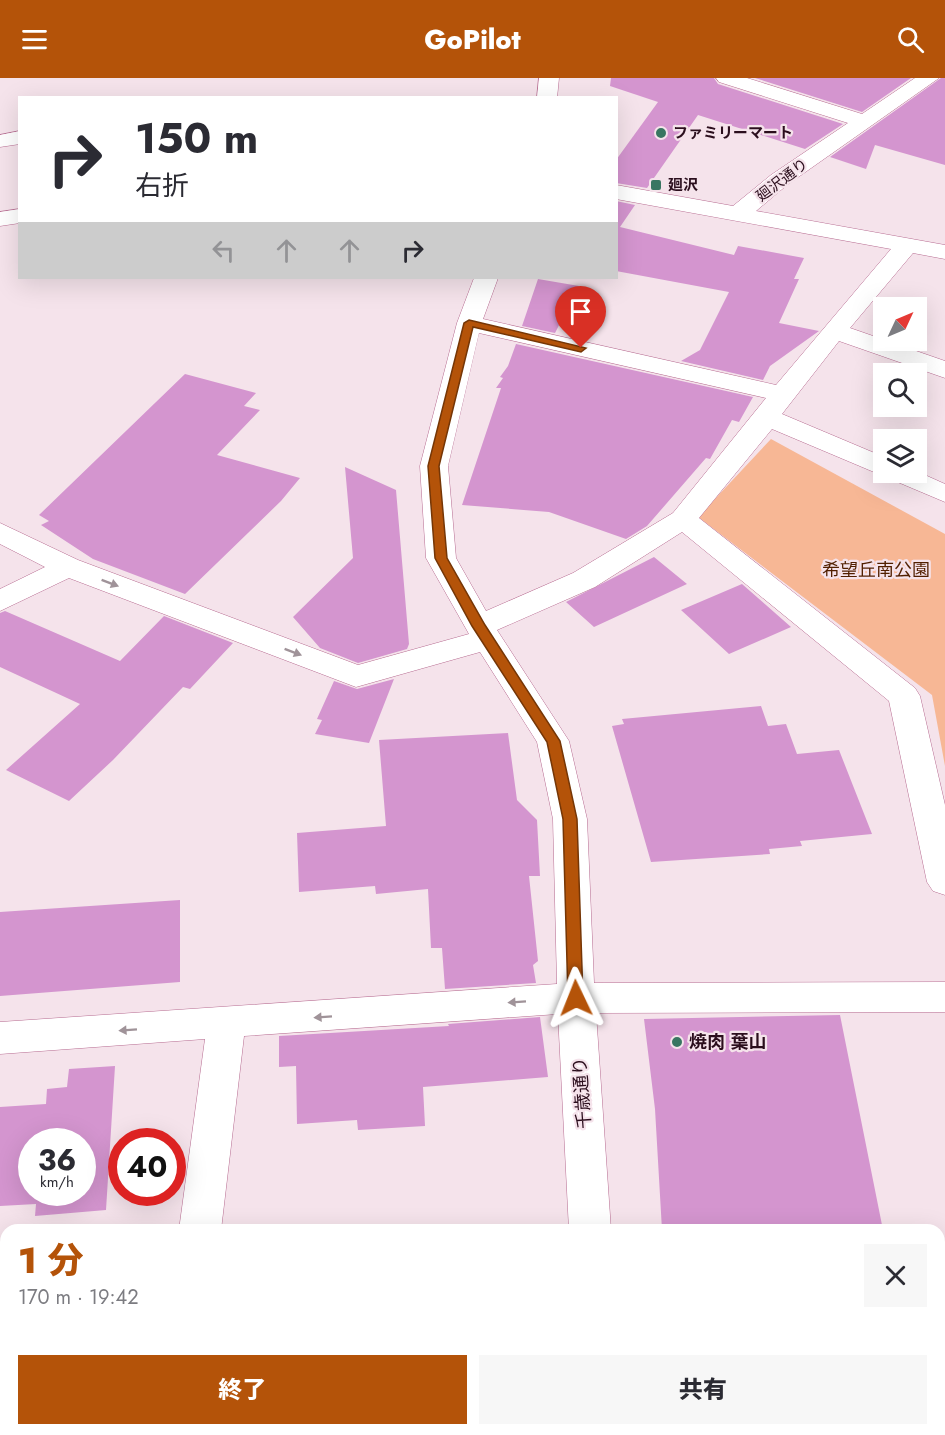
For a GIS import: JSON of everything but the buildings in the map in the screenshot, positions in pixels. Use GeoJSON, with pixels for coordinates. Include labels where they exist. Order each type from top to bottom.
{"type":"FeatureCollection","features":[{"type":"Feature","properties":{"kind":"street"},"geometry":{"type":"LineString","coordinates":[[546,96],[549,78]]}},
{"type":"Feature","properties":{"kind":"street"},"geometry":{"type":"LineString","coordinates":[[726,78],[865,122]]}},
{"type":"Feature","properties":{"kind":"street","name":"廻沢通り"},"geometry":{"type":"LineString","coordinates":[[618,192],[738,214],[779,180],[929,78]]}},
{"type":"Feature","properties":{"kind":"street"},"geometry":{"type":"LineString","coordinates":[[0,141],[18,136]]}},
{"type":"Feature","properties":{"kind":"street"},"geometry":{"type":"LineString","coordinates":[[738,214],[945,252]]}},
{"type":"Feature","properties":{"kind":"street"},"geometry":{"type":"LineString","coordinates":[[0,219],[18,216]]}},
{"type":"Feature","properties":{"kind":"street"},"geometry":{"type":"LineString","coordinates":[[0,532],[68,567],[356,676],[483,632],[584,580],[683,519],[767,417],[782,394],[837,332],[906,246]]}},
{"type":"Feature","properties":{"kind":"street","name":"千歳通り"},"geometry":{"type":"LineString","coordinates":[[486,279],[469,323],[434,466],[441,558],[483,632],[553,741],[570,819],[576,998],[591,1224]]}},
{"type":"Feature","properties":{"kind":"street"},"geometry":{"type":"LineString","coordinates":[[469,323],[782,394]]}},
{"type":"Feature","properties":{"kind":"street"},"geometry":{"type":"LineString","coordinates":[[837,332],[945,370]]}},
{"type":"Feature","properties":{"kind":"street"},"geometry":{"type":"LineString","coordinates":[[767,417],[873,462]]}},
{"type":"Feature","properties":{"kind":"street"},"geometry":{"type":"LineString","coordinates":[[920,483],[945,494]]}},
{"type":"Feature","properties":{"kind":"street"},"geometry":{"type":"LineString","coordinates":[[683,519],[904,696],[945,882]]}},
{"type":"Feature","properties":{"kind":"street"},"geometry":{"type":"LineString","coordinates":[[0,601],[68,567]]}},
{"type":"Feature","properties":{"kind":"street"},"geometry":{"type":"LineString","coordinates":[[0,1038],[576,998],[945,997]]}},
{"type":"Feature","properties":{"kind":"street"},"geometry":{"type":"LineString","coordinates":[[201,1224],[226,1024]]}},
{"type":"Feature","properties":{"kind":"green space","name":"希望丘南公園"},"geometry":{"type":"Polygon","coordinates":[[[771,439],[945,534],[945,766],[932,695],[698,517],[771,439]]]}},
{"type":"Feature","properties":{"kind":"place","name":"ファミリーマート"},"geometry":{"type":"Point","coordinates":[661,133]}},
{"type":"Feature","properties":{"kind":"place","name":"廻沢"},"geometry":{"type":"Point","coordinates":[656,185]}},
{"type":"Feature","properties":{"kind":"place","name":"焼肉 葉山"},"geometry":{"type":"Point","coordinates":[677,1042]}},
{"type":"Feature","properties":{"kind":"route"},"geometry":{"type":"LineString","coordinates":[[576,998],[570,819],[553,741],[479,626],[441,558],[434,466],[469,323],[581,348]]}}]}
